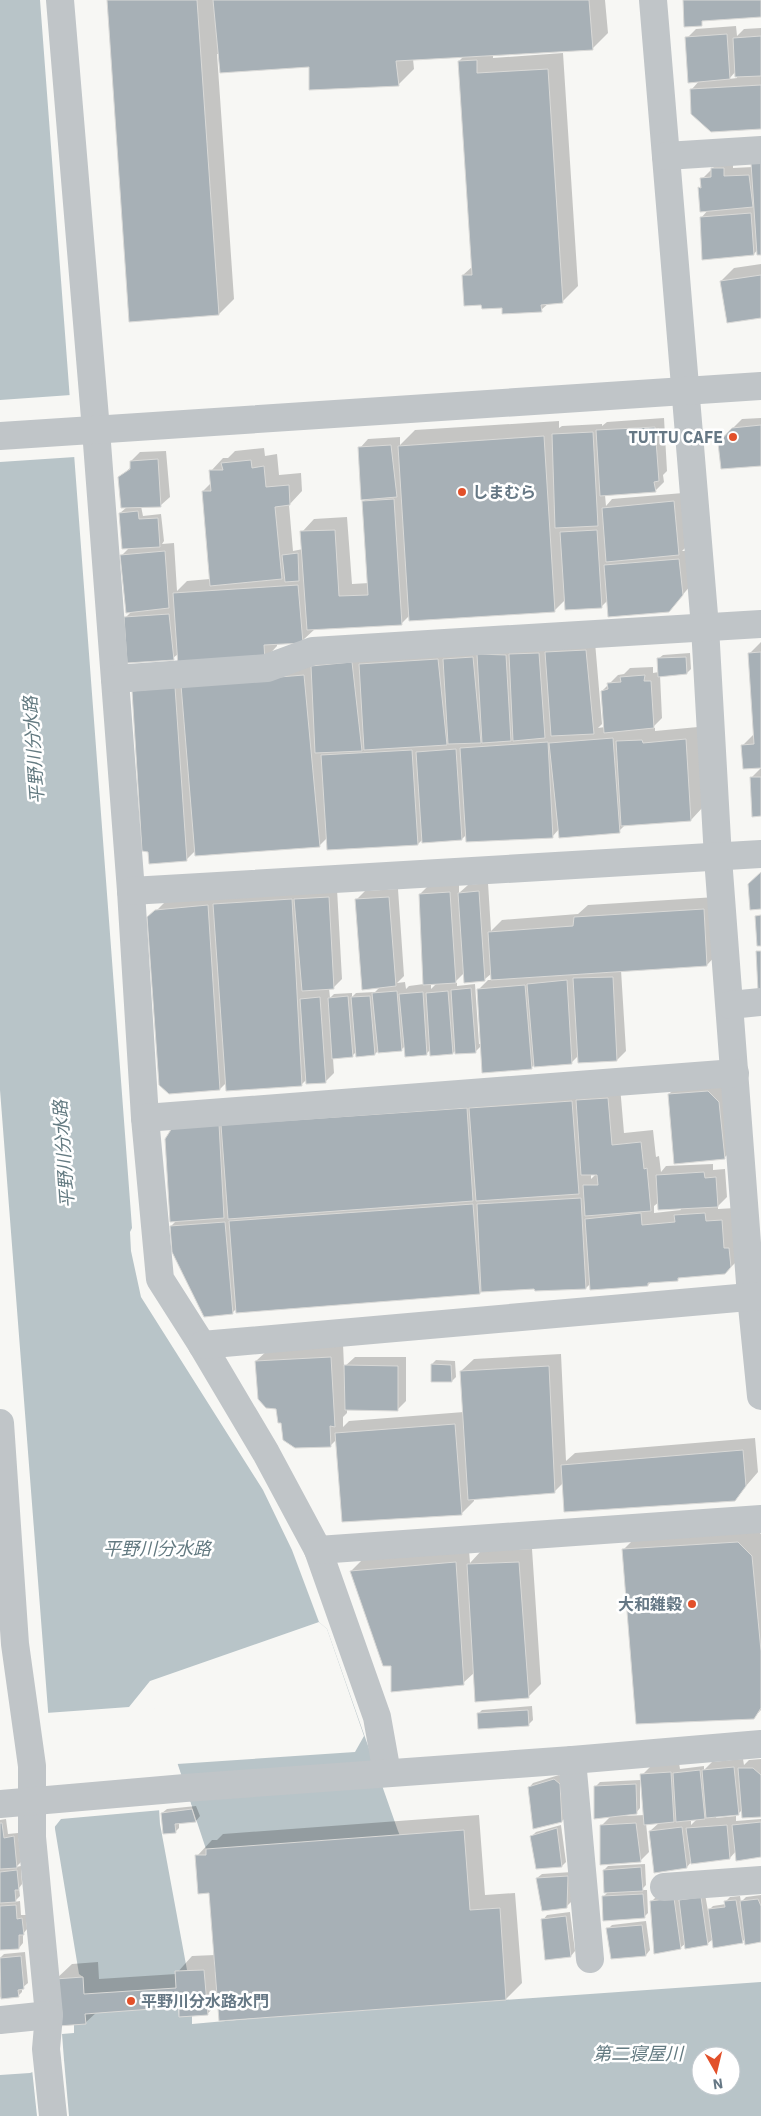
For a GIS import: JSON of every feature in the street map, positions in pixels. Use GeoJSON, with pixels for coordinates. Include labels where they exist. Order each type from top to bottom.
{"type":"FeatureCollection","features":[{"type":"Feature","properties":{"kind":"street"},"geometry":{"type":"LineString","coordinates":[[60,0],[86,430],[115,679],[131,890],[145,1118],[160,1279],[202,1345],[266,1453],[318,1550],[377,1717],[387,1773]]}},
{"type":"Feature","properties":{"kind":"street"},"geometry":{"type":"LineString","coordinates":[[653,0],[705,627],[718,858],[735,1072],[756,1296],[761,1396]]}},
{"type":"Feature","properties":{"kind":"street"},"geometry":{"type":"LineString","coordinates":[[666,156],[761,150]]}},
{"type":"Feature","properties":{"kind":"street"},"geometry":{"type":"LineString","coordinates":[[0,436],[761,386]]}},
{"type":"Feature","properties":{"kind":"street"},"geometry":{"type":"LineString","coordinates":[[115,679],[267,668],[313,651],[761,624]]}},
{"type":"Feature","properties":{"kind":"street"},"geometry":{"type":"LineString","coordinates":[[131,890],[718,858],[761,854]]}},
{"type":"Feature","properties":{"kind":"street"},"geometry":{"type":"LineString","coordinates":[[730,1005],[761,1002]]}},
{"type":"Feature","properties":{"kind":"street"},"geometry":{"type":"LineString","coordinates":[[145,1118],[735,1072]]}},
{"type":"Feature","properties":{"kind":"street"},"geometry":{"type":"LineString","coordinates":[[202,1345],[756,1296]]}},
{"type":"Feature","properties":{"kind":"street"},"geometry":{"type":"LineString","coordinates":[[0,1423],[15,1644],[32,1766],[39,1802],[32,1837],[49,2015],[46,2048],[53,2116]]}},
{"type":"Feature","properties":{"kind":"street"},"geometry":{"type":"LineString","coordinates":[[318,1550],[761,1519]]}},
{"type":"Feature","properties":{"kind":"street"},"geometry":{"type":"LineString","coordinates":[[0,1804],[761,1744]]}},
{"type":"Feature","properties":{"kind":"street"},"geometry":{"type":"LineString","coordinates":[[572,1760],[590,1959]]}},
{"type":"Feature","properties":{"kind":"street"},"geometry":{"type":"LineString","coordinates":[[664,1887],[761,1880]]}},
{"type":"Feature","properties":{"kind":"street"},"geometry":{"type":"LineString","coordinates":[[0,2020],[49,2015]]}},
{"type":"Feature","properties":{"kind":"water","name":"平野川分水路"},"geometry":{"type":"Polygon","coordinates":[[[0,0],[40,0],[132,1228],[130,1232],[131,1251],[141,1297],[263,1490],[292,1550],[319,1622],[327,1629],[398,1831],[433,1914],[436,1957],[474,2002],[761,1982],[761,2116],[0,2116],[0,2075],[30,2073],[64,2060],[62,2034],[74,2033],[74,2025],[85,2014],[83,1977],[79,1974],[55,1829],[52,1762],[0,1090],[0,0]],[[151,1684],[160,1824],[187,1970],[175,1972],[179,2017],[192,2016],[192,2024],[282,2016],[250,1970],[215,1972],[206,1849],[151,1684]]]}},
{"type":"Feature","properties":{"kind":"pier"},"geometry":{"type":"Polygon","coordinates":[[[71,395],[75,457],[0,462],[0,400],[71,395]]]}},
{"type":"Feature","properties":{"kind":"pier"},"geometry":{"type":"Polygon","coordinates":[[[319,1622],[327,1629],[364,1736],[355,1752],[177,1764],[192,1807],[189,1807],[154,1704],[162,1810],[61,1819],[53,1829],[46,1713],[129,1707],[150,1681],[319,1622]]]}},
{"type":"Feature","properties":{"kind":"pier"},"geometry":{"type":"Polygon","coordinates":[[[64,2060],[69,2116],[37,2116],[32,2069],[54,2061],[64,2060]]]}},
{"type":"Feature","properties":{"kind":"building"},"geometry":{"type":"Polygon","coordinates":[[[107,0],[197,0],[219,315],[129,322],[107,0]]]}},
{"type":"Feature","properties":{"kind":"building"},"geometry":{"type":"Polygon","coordinates":[[[213,0],[589,0],[593,50],[396,61],[399,86],[309,90],[309,67],[220,73],[213,0]]]}},
{"type":"Feature","properties":{"kind":"building"},"geometry":{"type":"Polygon","coordinates":[[[683,0],[761,0],[761,17],[702,21],[702,26],[684,27],[683,0]]]}},
{"type":"Feature","properties":{"kind":"building"},"geometry":{"type":"Polygon","coordinates":[[[727,34],[730,79],[688,83],[685,37],[727,34]]]}},
{"type":"Feature","properties":{"kind":"building"},"geometry":{"type":"Polygon","coordinates":[[[761,36],[761,76],[735,77],[733,38],[761,36]]]}},
{"type":"Feature","properties":{"kind":"building"},"geometry":{"type":"Polygon","coordinates":[[[477,60],[477,73],[548,69],[563,303],[541,305],[542,312],[502,314],[502,308],[482,309],[481,305],[464,306],[462,275],[472,275],[458,61],[477,60]]]}},
{"type":"Feature","properties":{"kind":"building"},"geometry":{"type":"Polygon","coordinates":[[[761,85],[761,129],[711,132],[691,114],[690,89],[761,85]]]}},
{"type":"Feature","properties":{"kind":"building"},"geometry":{"type":"Polygon","coordinates":[[[761,162],[761,255],[757,255],[751,163],[761,162]]]}},
{"type":"Feature","properties":{"kind":"building"},"geometry":{"type":"Polygon","coordinates":[[[711,168],[724,168],[724,176],[749,175],[753,207],[700,212],[698,187],[701,188],[700,178],[711,177],[711,168]]]}},
{"type":"Feature","properties":{"kind":"building"},"geometry":{"type":"Polygon","coordinates":[[[751,213],[754,255],[702,260],[700,217],[751,213]]]}},
{"type":"Feature","properties":{"kind":"building"},"geometry":{"type":"Polygon","coordinates":[[[761,275],[761,318],[727,323],[720,281],[761,275]]]}},
{"type":"Feature","properties":{"kind":"building"},"geometry":{"type":"Polygon","coordinates":[[[761,425],[761,466],[721,469],[718,443],[732,428],[761,425]]]}},
{"type":"Feature","properties":{"kind":"building"},"geometry":{"type":"Polygon","coordinates":[[[655,427],[659,481],[654,482],[656,492],[600,496],[596,430],[655,427]]]}},
{"type":"Feature","properties":{"kind":"building"},"geometry":{"type":"Polygon","coordinates":[[[593,432],[598,526],[555,528],[552,434],[593,432]]]}},
{"type":"Feature","properties":{"kind":"building"},"geometry":{"type":"Polygon","coordinates":[[[544,436],[555,612],[409,621],[398,446],[544,436]]]}},
{"type":"Feature","properties":{"kind":"building"},"geometry":{"type":"Polygon","coordinates":[[[391,445],[397,497],[361,500],[358,447],[391,445]]]}},
{"type":"Feature","properties":{"kind":"building"},"geometry":{"type":"Polygon","coordinates":[[[158,459],[161,507],[121,508],[118,477],[130,469],[130,461],[158,459]]]}},
{"type":"Feature","properties":{"kind":"building"},"geometry":{"type":"Polygon","coordinates":[[[251,460],[252,468],[264,466],[266,487],[289,485],[290,505],[275,507],[282,579],[210,586],[202,491],[211,491],[209,470],[223,470],[221,463],[251,460]]]}},
{"type":"Feature","properties":{"kind":"building"},"geometry":{"type":"Polygon","coordinates":[[[394,499],[402,625],[307,630],[300,531],[335,530],[339,596],[368,595],[362,501],[394,499]]]}},
{"type":"Feature","properties":{"kind":"building"},"geometry":{"type":"Polygon","coordinates":[[[674,501],[679,555],[606,562],[602,508],[674,501]]]}},
{"type":"Feature","properties":{"kind":"building"},"geometry":{"type":"Polygon","coordinates":[[[138,511],[139,519],[158,518],[160,547],[122,549],[119,513],[138,511]]]}},
{"type":"Feature","properties":{"kind":"building"},"geometry":{"type":"Polygon","coordinates":[[[597,530],[602,608],[565,610],[560,532],[597,530]]]}},
{"type":"Feature","properties":{"kind":"building"},"geometry":{"type":"Polygon","coordinates":[[[165,551],[169,608],[126,613],[120,555],[165,551]]]}},
{"type":"Feature","properties":{"kind":"building"},"geometry":{"type":"Polygon","coordinates":[[[298,553],[299,581],[285,582],[282,555],[298,553]]]}},
{"type":"Feature","properties":{"kind":"building"},"geometry":{"type":"Polygon","coordinates":[[[679,559],[683,595],[669,612],[608,617],[604,565],[679,559]]]}},
{"type":"Feature","properties":{"kind":"building"},"geometry":{"type":"Polygon","coordinates":[[[298,585],[303,643],[264,645],[265,660],[178,666],[173,593],[298,585]]]}},
{"type":"Feature","properties":{"kind":"building"},"geometry":{"type":"Polygon","coordinates":[[[169,614],[174,660],[127,663],[124,617],[169,614]]]}},
{"type":"Feature","properties":{"kind":"building"},"geometry":{"type":"Polygon","coordinates":[[[586,650],[594,734],[551,736],[545,652],[586,650]]]}},
{"type":"Feature","properties":{"kind":"building"},"geometry":{"type":"Polygon","coordinates":[[[761,652],[761,768],[743,769],[741,745],[754,744],[748,653],[761,652]]]}},
{"type":"Feature","properties":{"kind":"building"},"geometry":{"type":"Polygon","coordinates":[[[539,653],[545,738],[513,741],[509,654],[539,653]]]}},
{"type":"Feature","properties":{"kind":"building"},"geometry":{"type":"Polygon","coordinates":[[[477,654],[506,655],[511,741],[482,743],[477,654]]]}},
{"type":"Feature","properties":{"kind":"building"},"geometry":{"type":"Polygon","coordinates":[[[473,657],[481,743],[448,744],[443,659],[473,657]]]}},
{"type":"Feature","properties":{"kind":"building"},"geometry":{"type":"Polygon","coordinates":[[[686,657],[687,674],[658,677],[657,658],[686,657]]]}},
{"type":"Feature","properties":{"kind":"building"},"geometry":{"type":"Polygon","coordinates":[[[438,659],[447,745],[364,750],[359,664],[438,659]]]}},
{"type":"Feature","properties":{"kind":"building"},"geometry":{"type":"Polygon","coordinates":[[[352,662],[362,751],[315,753],[311,666],[352,662]]]}},
{"type":"Feature","properties":{"kind":"building"},"geometry":{"type":"Polygon","coordinates":[[[304,675],[320,847],[195,856],[181,685],[304,675]]]}},
{"type":"Feature","properties":{"kind":"building"},"geometry":{"type":"Polygon","coordinates":[[[645,675],[644,681],[651,681],[654,728],[604,733],[601,691],[608,689],[607,683],[621,682],[620,677],[645,675]]]}},
{"type":"Feature","properties":{"kind":"building"},"geometry":{"type":"Polygon","coordinates":[[[175,687],[187,861],[149,864],[148,852],[142,851],[132,691],[175,687]]]}},
{"type":"Feature","properties":{"kind":"building"},"geometry":{"type":"Polygon","coordinates":[[[613,738],[620,833],[559,838],[549,743],[613,738]]]}},
{"type":"Feature","properties":{"kind":"building"},"geometry":{"type":"Polygon","coordinates":[[[686,739],[691,821],[621,826],[616,741],[642,740],[643,743],[686,739]]]}},
{"type":"Feature","properties":{"kind":"building"},"geometry":{"type":"Polygon","coordinates":[[[548,742],[553,838],[466,842],[460,748],[548,742]]]}},
{"type":"Feature","properties":{"kind":"building"},"geometry":{"type":"Polygon","coordinates":[[[456,749],[462,840],[422,843],[416,752],[456,749]]]}},
{"type":"Feature","properties":{"kind":"building"},"geometry":{"type":"Polygon","coordinates":[[[412,750],[418,845],[327,850],[321,755],[412,750]]]}},
{"type":"Feature","properties":{"kind":"building"},"geometry":{"type":"Polygon","coordinates":[[[750,777],[761,777],[761,816],[752,817],[750,777]]]}},
{"type":"Feature","properties":{"kind":"building"},"geometry":{"type":"Polygon","coordinates":[[[761,872],[761,909],[750,910],[748,884],[761,872]]]}},
{"type":"Feature","properties":{"kind":"building"},"geometry":{"type":"Polygon","coordinates":[[[479,891],[485,981],[464,983],[458,893],[479,891]]]}},
{"type":"Feature","properties":{"kind":"building"},"geometry":{"type":"Polygon","coordinates":[[[450,892],[456,983],[423,985],[419,894],[450,892]]]}},
{"type":"Feature","properties":{"kind":"building"},"geometry":{"type":"Polygon","coordinates":[[[329,897],[334,989],[302,991],[294,899],[329,897]]]}},
{"type":"Feature","properties":{"kind":"building"},"geometry":{"type":"Polygon","coordinates":[[[389,897],[396,986],[362,990],[355,899],[389,897]]]}},
{"type":"Feature","properties":{"kind":"building"},"geometry":{"type":"Polygon","coordinates":[[[292,899],[302,1086],[226,1091],[213,904],[292,899]]]}},
{"type":"Feature","properties":{"kind":"building"},"geometry":{"type":"Polygon","coordinates":[[[208,905],[220,1090],[169,1094],[159,1085],[147,917],[155,910],[208,905]]]}},
{"type":"Feature","properties":{"kind":"building"},"geometry":{"type":"Polygon","coordinates":[[[704,909],[707,966],[491,980],[488,932],[573,926],[574,917],[704,909]]]}},
{"type":"Feature","properties":{"kind":"building"},"geometry":{"type":"Polygon","coordinates":[[[761,915],[761,946],[757,946],[755,916],[761,915]]]}},
{"type":"Feature","properties":{"kind":"building"},"geometry":{"type":"Polygon","coordinates":[[[756,951],[761,951],[761,991],[758,991],[756,951]]]}},
{"type":"Feature","properties":{"kind":"building"},"geometry":{"type":"Polygon","coordinates":[[[613,977],[617,1061],[578,1063],[573,978],[613,977]]]}},
{"type":"Feature","properties":{"kind":"building"},"geometry":{"type":"Polygon","coordinates":[[[567,980],[572,1064],[534,1067],[527,984],[567,980]]]}},
{"type":"Feature","properties":{"kind":"building"},"geometry":{"type":"Polygon","coordinates":[[[525,985],[532,1069],[482,1073],[477,989],[525,985]]]}},
{"type":"Feature","properties":{"kind":"building"},"geometry":{"type":"Polygon","coordinates":[[[471,988],[476,1053],[455,1054],[451,990],[471,988]]]}},
{"type":"Feature","properties":{"kind":"building"},"geometry":{"type":"Polygon","coordinates":[[[397,991],[402,1051],[378,1053],[372,993],[397,991]]]}},
{"type":"Feature","properties":{"kind":"building"},"geometry":{"type":"Polygon","coordinates":[[[448,991],[453,1054],[430,1056],[426,993],[448,991]]]}},
{"type":"Feature","properties":{"kind":"building"},"geometry":{"type":"Polygon","coordinates":[[[423,992],[427,1055],[405,1057],[399,994],[423,992]]]}},
{"type":"Feature","properties":{"kind":"building"},"geometry":{"type":"Polygon","coordinates":[[[348,996],[353,1057],[332,1059],[328,998],[348,996]]]}},
{"type":"Feature","properties":{"kind":"building"},"geometry":{"type":"Polygon","coordinates":[[[370,996],[375,1055],[356,1057],[351,997],[370,996]]]}},
{"type":"Feature","properties":{"kind":"building"},"geometry":{"type":"Polygon","coordinates":[[[320,997],[326,1083],[306,1084],[300,999],[320,997]]]}},
{"type":"Feature","properties":{"kind":"building"},"geometry":{"type":"Polygon","coordinates":[[[708,1091],[719,1102],[725,1159],[674,1164],[668,1094],[708,1091]]]}},
{"type":"Feature","properties":{"kind":"building"},"geometry":{"type":"Polygon","coordinates":[[[608,1098],[612,1145],[641,1142],[644,1169],[647,1168],[651,1211],[585,1216],[583,1185],[598,1185],[597,1175],[581,1175],[576,1100],[608,1098]]]}},
{"type":"Feature","properties":{"kind":"building"},"geometry":{"type":"Polygon","coordinates":[[[572,1101],[579,1194],[476,1201],[469,1108],[572,1101]]]}},
{"type":"Feature","properties":{"kind":"building"},"geometry":{"type":"Polygon","coordinates":[[[467,1108],[473,1201],[228,1219],[221,1125],[467,1108]]]}},
{"type":"Feature","properties":{"kind":"building"},"geometry":{"type":"Polygon","coordinates":[[[219,1124],[224,1218],[170,1222],[165,1139],[172,1128],[219,1124]]]}},
{"type":"Feature","properties":{"kind":"building"},"geometry":{"type":"Polygon","coordinates":[[[704,1172],[705,1178],[716,1177],[718,1207],[658,1210],[656,1175],[704,1172]]]}},
{"type":"Feature","properties":{"kind":"building"},"geometry":{"type":"Polygon","coordinates":[[[581,1198],[586,1289],[481,1292],[477,1204],[581,1198]]]}},
{"type":"Feature","properties":{"kind":"building"},"geometry":{"type":"Polygon","coordinates":[[[473,1204],[480,1294],[236,1313],[229,1221],[473,1204]]]}},
{"type":"Feature","properties":{"kind":"building"},"geometry":{"type":"Polygon","coordinates":[[[641,1213],[642,1225],[675,1222],[674,1215],[705,1213],[706,1221],[722,1220],[724,1248],[729,1248],[731,1267],[725,1274],[678,1278],[678,1281],[648,1283],[648,1286],[590,1290],[585,1219],[641,1213]]]}},
{"type":"Feature","properties":{"kind":"building"},"geometry":{"type":"Polygon","coordinates":[[[225,1222],[233,1314],[204,1317],[172,1252],[170,1226],[225,1222]]]}},
{"type":"Feature","properties":{"kind":"building"},"geometry":{"type":"Polygon","coordinates":[[[331,1357],[335,1427],[330,1426],[331,1447],[295,1448],[283,1440],[281,1423],[278,1423],[276,1409],[266,1408],[258,1399],[255,1361],[331,1357]]]}},
{"type":"Feature","properties":{"kind":"building"},"geometry":{"type":"Polygon","coordinates":[[[431,1364],[451,1365],[452,1382],[431,1382],[431,1364]]]}},
{"type":"Feature","properties":{"kind":"building"},"geometry":{"type":"Polygon","coordinates":[[[344,1365],[398,1366],[398,1411],[345,1410],[344,1365]]]}},
{"type":"Feature","properties":{"kind":"building"},"geometry":{"type":"Polygon","coordinates":[[[549,1366],[555,1493],[468,1500],[460,1371],[549,1366]]]}},
{"type":"Feature","properties":{"kind":"building"},"geometry":{"type":"Polygon","coordinates":[[[455,1424],[462,1515],[342,1522],[335,1433],[455,1424]]]}},
{"type":"Feature","properties":{"kind":"building"},"geometry":{"type":"Polygon","coordinates":[[[743,1450],[746,1486],[735,1501],[564,1512],[561,1465],[743,1450]]]}},
{"type":"Feature","properties":{"kind":"building","name":"大和雑穀"},"geometry":{"type":"Polygon","coordinates":[[[738,1542],[752,1556],[761,1651],[761,1708],[754,1719],[636,1724],[622,1549],[738,1542]]]}},
{"type":"Feature","properties":{"kind":"building"},"geometry":{"type":"Polygon","coordinates":[[[456,1562],[464,1685],[391,1692],[391,1666],[383,1666],[350,1571],[456,1562]]]}},
{"type":"Feature","properties":{"kind":"building"},"geometry":{"type":"Polygon","coordinates":[[[519,1562],[529,1698],[475,1702],[467,1564],[519,1562]]]}},
{"type":"Feature","properties":{"kind":"building"},"geometry":{"type":"Polygon","coordinates":[[[528,1710],[529,1726],[478,1729],[477,1713],[528,1710]]]}},
{"type":"Feature","properties":{"kind":"building"},"geometry":{"type":"Polygon","coordinates":[[[734,1767],[739,1815],[706,1818],[702,1770],[734,1767]]]}},
{"type":"Feature","properties":{"kind":"building"},"geometry":{"type":"Polygon","coordinates":[[[738,1768],[753,1768],[761,1775],[761,1817],[742,1818],[738,1768]]]}},
{"type":"Feature","properties":{"kind":"building"},"geometry":{"type":"Polygon","coordinates":[[[700,1770],[705,1819],[676,1822],[673,1773],[700,1770]]]}},
{"type":"Feature","properties":{"kind":"building"},"geometry":{"type":"Polygon","coordinates":[[[671,1772],[674,1822],[644,1825],[640,1774],[671,1772]]]}},
{"type":"Feature","properties":{"kind":"building"},"geometry":{"type":"Polygon","coordinates":[[[554,1779],[560,1784],[562,1822],[533,1829],[528,1787],[554,1779]]]}},
{"type":"Feature","properties":{"kind":"building"},"geometry":{"type":"Polygon","coordinates":[[[636,1784],[637,1814],[594,1819],[594,1786],[636,1784]]]}},
{"type":"Feature","properties":{"kind":"building"},"geometry":{"type":"Polygon","coordinates":[[[192,1809],[196,1822],[175,1824],[176,1833],[163,1834],[161,1813],[192,1809]]]}},
{"type":"Feature","properties":{"kind":"building"},"geometry":{"type":"Polygon","coordinates":[[[761,1822],[761,1857],[736,1861],[732,1825],[761,1822]]]}},
{"type":"Feature","properties":{"kind":"building"},"geometry":{"type":"Polygon","coordinates":[[[0,1823],[2,1823],[4,1838],[14,1836],[17,1868],[0,1869],[0,1823]]]}},
{"type":"Feature","properties":{"kind":"building"},"geometry":{"type":"Polygon","coordinates":[[[636,1823],[641,1862],[600,1865],[600,1825],[636,1823]]]}},
{"type":"Feature","properties":{"kind":"building"},"geometry":{"type":"Polygon","coordinates":[[[727,1825],[730,1859],[691,1864],[686,1828],[727,1825]]]}},
{"type":"Feature","properties":{"kind":"building"},"geometry":{"type":"Polygon","coordinates":[[[682,1827],[687,1868],[654,1873],[649,1831],[682,1827]]]}},
{"type":"Feature","properties":{"kind":"building"},"geometry":{"type":"Polygon","coordinates":[[[557,1828],[562,1867],[536,1869],[530,1836],[557,1828]]]}},
{"type":"Feature","properties":{"kind":"building"},"geometry":{"type":"Polygon","coordinates":[[[464,1830],[470,1910],[500,1908],[506,2000],[219,2021],[209,1893],[198,1894],[195,1855],[206,1855],[206,1849],[464,1830]]]}},
{"type":"Feature","properties":{"kind":"building"},"geometry":{"type":"Polygon","coordinates":[[[641,1867],[643,1891],[604,1893],[603,1870],[641,1867]]]}},
{"type":"Feature","properties":{"kind":"building"},"geometry":{"type":"Polygon","coordinates":[[[17,1870],[19,1890],[15,1890],[16,1902],[0,1903],[0,1872],[17,1870]]]}},
{"type":"Feature","properties":{"kind":"building"},"geometry":{"type":"Polygon","coordinates":[[[568,1876],[567,1908],[542,1911],[536,1878],[568,1876]]]}},
{"type":"Feature","properties":{"kind":"building"},"geometry":{"type":"Polygon","coordinates":[[[643,1894],[645,1918],[603,1921],[602,1896],[643,1894]]]}},
{"type":"Feature","properties":{"kind":"building"},"geometry":{"type":"Polygon","coordinates":[[[701,1897],[708,1945],[685,1949],[679,1900],[701,1897]]]}},
{"type":"Feature","properties":{"kind":"building"},"geometry":{"type":"Polygon","coordinates":[[[674,1898],[681,1949],[654,1954],[650,1901],[674,1898]]]}},
{"type":"Feature","properties":{"kind":"building"},"geometry":{"type":"Polygon","coordinates":[[[758,1899],[761,1906],[761,1942],[745,1945],[740,1901],[758,1899]]]}},
{"type":"Feature","properties":{"kind":"building"},"geometry":{"type":"Polygon","coordinates":[[[736,1900],[743,1943],[713,1948],[708,1909],[725,1907],[724,1901],[736,1900]]]}},
{"type":"Feature","properties":{"kind":"building"},"geometry":{"type":"Polygon","coordinates":[[[16,1905],[17,1919],[22,1918],[24,1935],[19,1935],[19,1949],[0,1950],[0,1906],[16,1905]]]}},
{"type":"Feature","properties":{"kind":"building"},"geometry":{"type":"Polygon","coordinates":[[[566,1916],[571,1957],[545,1960],[541,1919],[566,1916]]]}},
{"type":"Feature","properties":{"kind":"building"},"geometry":{"type":"Polygon","coordinates":[[[642,1925],[646,1956],[611,1959],[606,1928],[642,1925]]]}},
{"type":"Feature","properties":{"kind":"building"},"geometry":{"type":"Polygon","coordinates":[[[21,1956],[24,1989],[18,1990],[19,1997],[1,1999],[0,1958],[21,1956]]]}},
{"type":"Feature","properties":{"kind":"building","name":"平野川分水路水門"},"geometry":{"type":"Polygon","coordinates":[[[204,1970],[208,2015],[179,2017],[179,2007],[85,2014],[86,2024],[58,2026],[55,1979],[83,1977],[84,1994],[176,1988],[175,1971],[204,1970]]]}},
{"type":"Feature","properties":{"kind":"place","name":"TUTTU CAFE"},"geometry":{"type":"Point","coordinates":[733,437]}},
{"type":"Feature","properties":{"kind":"place","name":"しまむら"},"geometry":{"type":"Point","coordinates":[462,492]}},
{"type":"Feature","properties":{"kind":"place","name":"大和雑穀"},"geometry":{"type":"Point","coordinates":[692,1604]}},
{"type":"Feature","properties":{"kind":"place","name":"平野川分水路水門"},"geometry":{"type":"Point","coordinates":[131,2001]}},
{"type":"Feature","properties":{"kind":"water label","name":"第二寝屋川"},"geometry":{"type":"Point","coordinates":[638,2054]}}]}
